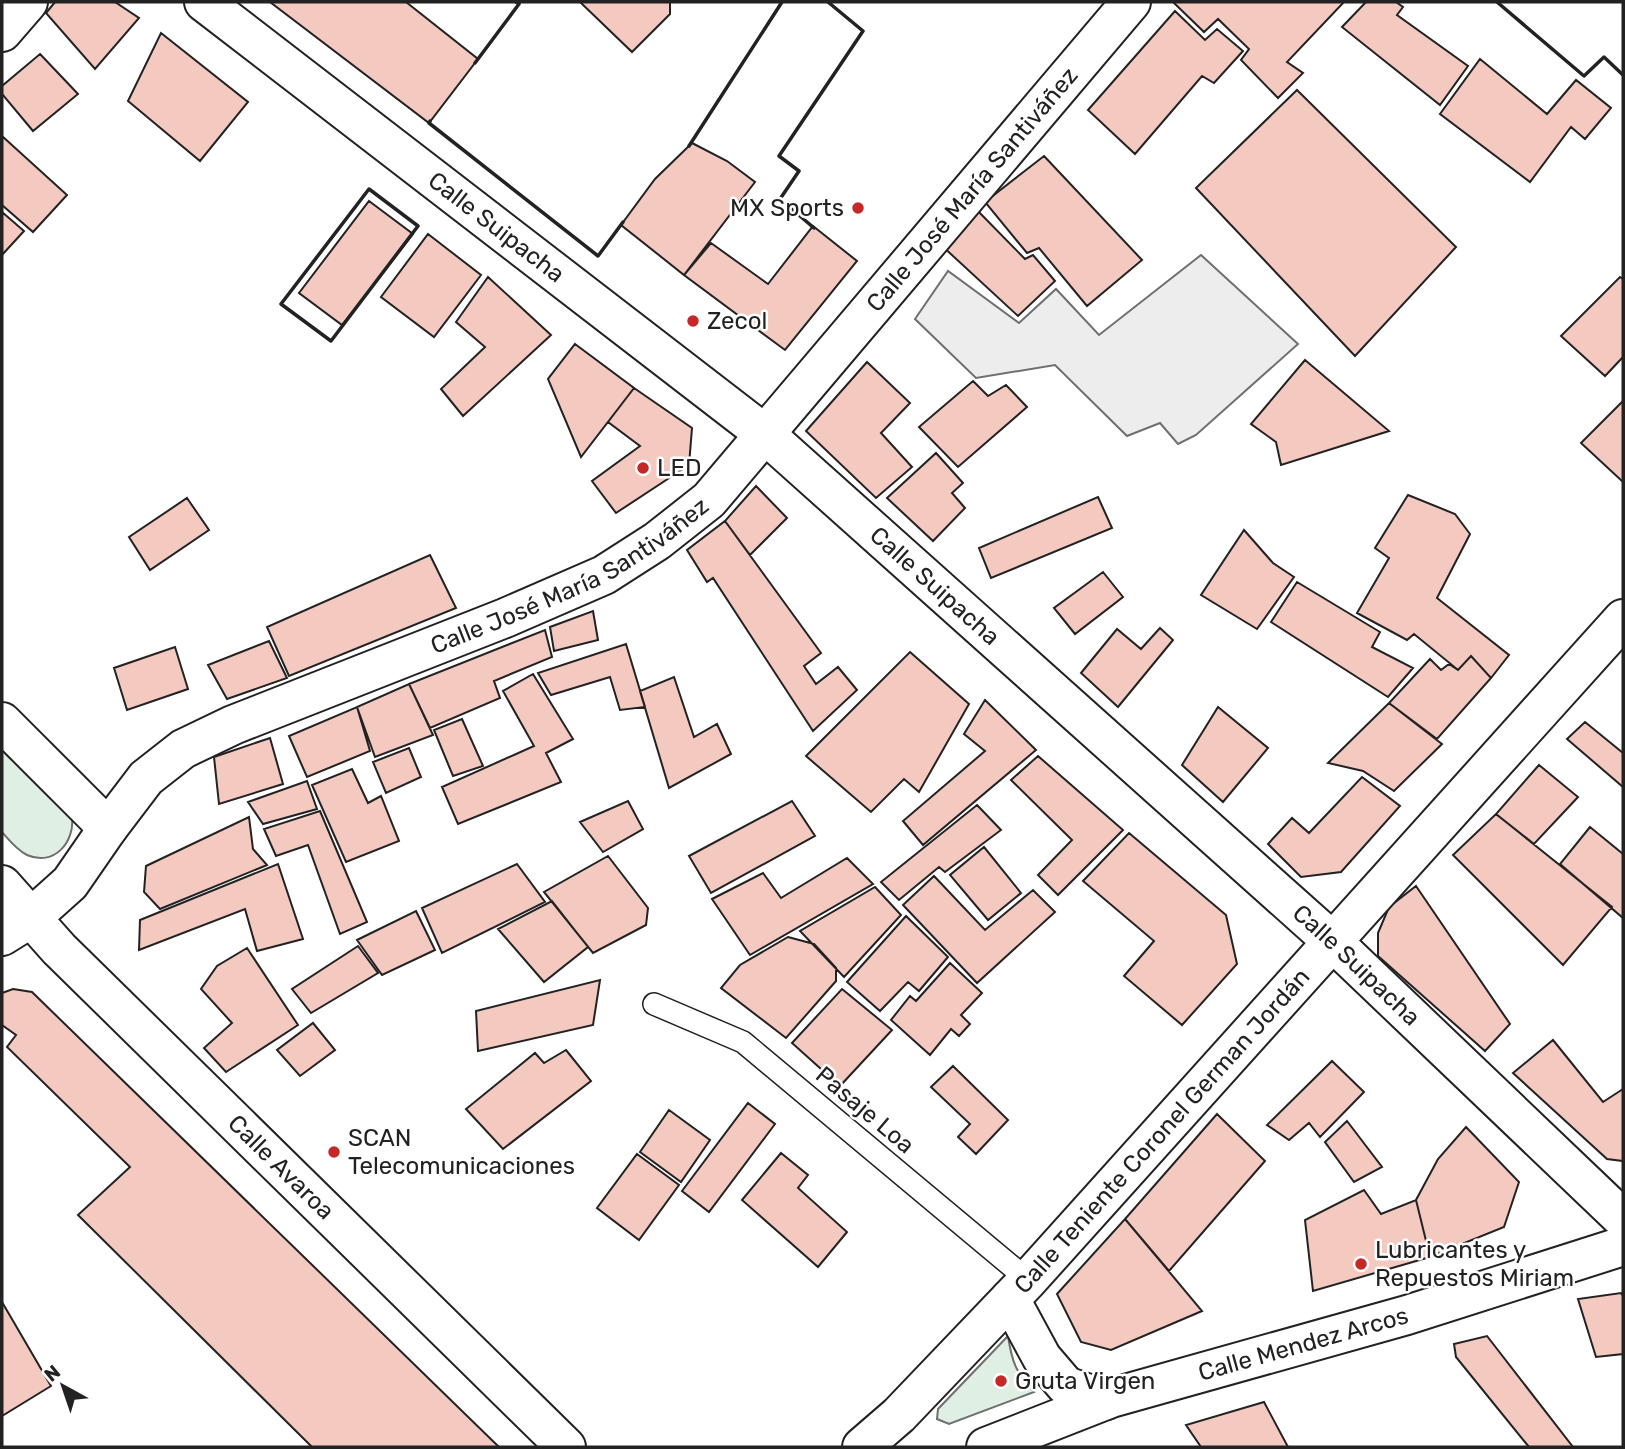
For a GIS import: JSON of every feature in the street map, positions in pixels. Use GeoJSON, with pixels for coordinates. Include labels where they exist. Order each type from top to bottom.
{"type":"FeatureCollection","features":[{"type":"Feature","properties":{"kind":"street"},"geometry":{"type":"LineString","coordinates":[[2,32],[28,2]]}},
{"type":"Feature","properties":{"kind":"street","name":"Calle Suipacha"},"geometry":{"type":"LineString","coordinates":[[204,2],[766,435],[1333,942],[1623,1219]]}},
{"type":"Feature","properties":{"kind":"street","name":"Calle José María Santiváñez"},"geometry":{"type":"LineString","coordinates":[[16,927],[70,883],[146,778],[183,748],[233,725],[505,618],[604,575],[657,541],[709,500],[1131,2]]}},
{"type":"Feature","properties":{"kind":"street","name":"Calle Teniente Coronel German Jordán"},"geometry":{"type":"LineString","coordinates":[[862,1447],[899,1415],[1019,1290],[1623,619]]}},
{"type":"Feature","properties":{"kind":"street"},"geometry":{"type":"LineString","coordinates":[[2,722],[108,828]]}},
{"type":"Feature","properties":{"kind":"street","name":"Calle Avaroa"},"geometry":{"type":"LineString","coordinates":[[2,885],[16,927],[59,949],[566,1447]]}},
{"type":"Feature","properties":{"kind":"street","name":"Calle Mendez Arcos"},"geometry":{"type":"LineString","coordinates":[[986,1447],[1107,1400],[1407,1315],[1623,1246]]}},
{"type":"Feature","properties":{"kind":"street"},"geometry":{"type":"LineString","coordinates":[[1019,1290],[1042,1358],[1066,1386],[1107,1400]]}},
{"type":"Feature","properties":{"kind":"lane","name":"Pasaje Loa"},"geometry":{"type":"LineString","coordinates":[[654,1004],[743,1042],[1019,1290]]}},
{"type":"Feature","properties":{"kind":"green space"},"geometry":{"type":"Polygon","coordinates":[[[2,740],[72,817],[70,835],[61,850],[54,855],[37,858],[27,855],[2,832],[2,740]]]}},
{"type":"Feature","properties":{"kind":"green space"},"geometry":{"type":"Polygon","coordinates":[[[1008,1336],[1016,1367],[1034,1392],[949,1424],[937,1419],[938,1409],[1008,1336]]]}},
{"type":"Feature","properties":{"kind":"shaded area"},"geometry":{"type":"Polygon","coordinates":[[[1201,255],[1298,344],[1196,435],[1178,444],[1160,423],[1127,436],[1055,365],[976,378],[915,319],[948,271],[1019,323],[1056,289],[1099,335],[1201,255]]]}},
{"type":"Feature","properties":{"kind":"building"},"geometry":{"type":"Polygon","coordinates":[[[55,2],[115,2],[139,18],[95,69],[46,13],[55,2]]]}},
{"type":"Feature","properties":{"kind":"building"},"geometry":{"type":"Polygon","coordinates":[[[270,2],[406,2],[478,59],[429,123],[270,2]]]}},
{"type":"Feature","properties":{"kind":"building"},"geometry":{"type":"Polygon","coordinates":[[[580,2],[670,2],[670,14],[632,52],[580,2]]]}},
{"type":"Feature","properties":{"kind":"building"},"geometry":{"type":"Polygon","coordinates":[[[1173,2],[1344,2],[1287,62],[1303,73],[1278,98],[1241,60],[1249,49],[1218,19],[1204,32],[1173,2]]]}},
{"type":"Feature","properties":{"kind":"building"},"geometry":{"type":"Polygon","coordinates":[[[1366,2],[1396,2],[1403,7],[1397,15],[1468,66],[1440,105],[1342,27],[1366,2]]]}},
{"type":"Feature","properties":{"kind":"building"},"geometry":{"type":"Polygon","coordinates":[[[1175,11],[1205,40],[1217,29],[1243,51],[1214,83],[1202,76],[1135,154],[1088,110],[1175,11]]]}},
{"type":"Feature","properties":{"kind":"building"},"geometry":{"type":"Polygon","coordinates":[[[161,33],[248,102],[200,161],[128,101],[161,33]]]}},
{"type":"Feature","properties":{"kind":"building"},"geometry":{"type":"Polygon","coordinates":[[[40,54],[78,94],[33,131],[2,94],[2,86],[40,54]]]}},
{"type":"Feature","properties":{"kind":"building"},"geometry":{"type":"Polygon","coordinates":[[[1480,59],[1547,114],[1576,80],[1611,108],[1585,139],[1571,127],[1530,182],[1440,114],[1480,59]]]}},
{"type":"Feature","properties":{"kind":"building"},"geometry":{"type":"Polygon","coordinates":[[[1297,90],[1456,247],[1355,356],[1196,188],[1297,90]]]}},
{"type":"Feature","properties":{"kind":"building"},"geometry":{"type":"Polygon","coordinates":[[[2,136],[67,195],[33,232],[2,205],[2,136]]]}},
{"type":"Feature","properties":{"kind":"building"},"geometry":{"type":"Polygon","coordinates":[[[692,143],[727,161],[755,182],[684,275],[621,225],[655,179],[692,143]]]}},
{"type":"Feature","properties":{"kind":"building"},"geometry":{"type":"Polygon","coordinates":[[[1044,156],[1142,260],[1087,306],[1039,248],[1027,253],[985,202],[1044,156]]]}},
{"type":"Feature","properties":{"kind":"building"},"geometry":{"type":"Polygon","coordinates":[[[369,201],[413,234],[342,325],[299,293],[369,201]]]}},
{"type":"Feature","properties":{"kind":"building"},"geometry":{"type":"Polygon","coordinates":[[[973,206],[1025,259],[1033,255],[1055,281],[1018,316],[940,244],[973,206]]]}},
{"type":"Feature","properties":{"kind":"building"},"geometry":{"type":"Polygon","coordinates":[[[2,212],[24,231],[2,255],[2,212]]]}},
{"type":"Feature","properties":{"kind":"building"},"geometry":{"type":"Polygon","coordinates":[[[813,226],[857,261],[785,350],[684,275],[711,243],[768,284],[813,226]]]}},
{"type":"Feature","properties":{"kind":"building"},"geometry":{"type":"Polygon","coordinates":[[[428,234],[481,275],[434,337],[381,297],[428,234]]]}},
{"type":"Feature","properties":{"kind":"building"},"geometry":{"type":"Polygon","coordinates":[[[488,277],[551,335],[463,416],[441,389],[485,347],[456,322],[488,277]]]}},
{"type":"Feature","properties":{"kind":"building"},"geometry":{"type":"Polygon","coordinates":[[[1620,277],[1623,279],[1623,357],[1605,376],[1561,336],[1620,277]]]}},
{"type":"Feature","properties":{"kind":"building"},"geometry":{"type":"Polygon","coordinates":[[[575,344],[634,388],[581,457],[548,379],[575,344]]]}},
{"type":"Feature","properties":{"kind":"building"},"geometry":{"type":"Polygon","coordinates":[[[1305,360],[1389,431],[1281,465],[1276,442],[1251,424],[1305,360]]]}},
{"type":"Feature","properties":{"kind":"building"},"geometry":{"type":"Polygon","coordinates":[[[867,362],[910,403],[881,433],[912,467],[876,498],[806,431],[867,362]]]}},
{"type":"Feature","properties":{"kind":"building"},"geometry":{"type":"Polygon","coordinates":[[[973,381],[988,396],[1006,385],[1027,407],[958,467],[919,427],[973,381]]]}},
{"type":"Feature","properties":{"kind":"building"},"geometry":{"type":"Polygon","coordinates":[[[634,388],[692,428],[689,465],[616,513],[592,481],[640,446],[608,422],[634,388]]]}},
{"type":"Feature","properties":{"kind":"building"},"geometry":{"type":"Polygon","coordinates":[[[1623,403],[1623,482],[1581,443],[1623,403]]]}},
{"type":"Feature","properties":{"kind":"building"},"geometry":{"type":"Polygon","coordinates":[[[936,453],[963,483],[952,493],[965,508],[933,541],[887,498],[936,453]]]}},
{"type":"Feature","properties":{"kind":"building"},"geometry":{"type":"Polygon","coordinates":[[[756,486],[787,518],[750,555],[725,521],[756,486]]]}},
{"type":"Feature","properties":{"kind":"building"},"geometry":{"type":"Polygon","coordinates":[[[1408,495],[1455,514],[1470,534],[1437,598],[1509,655],[1491,678],[1471,656],[1458,670],[1414,634],[1407,640],[1357,613],[1389,558],[1375,548],[1408,495]]]}},
{"type":"Feature","properties":{"kind":"building"},"geometry":{"type":"Polygon","coordinates":[[[1098,497],[1112,528],[991,578],[979,548],[1098,497]]]}},
{"type":"Feature","properties":{"kind":"building"},"geometry":{"type":"Polygon","coordinates":[[[187,498],[209,530],[150,570],[129,537],[187,498]]]}},
{"type":"Feature","properties":{"kind":"building"},"geometry":{"type":"Polygon","coordinates":[[[725,521],[821,653],[804,666],[816,684],[838,667],[857,690],[813,731],[713,578],[707,582],[687,550],[725,521]]]}},
{"type":"Feature","properties":{"kind":"building"},"geometry":{"type":"Polygon","coordinates":[[[1244,530],[1273,563],[1294,577],[1257,629],[1201,595],[1244,530]]]}},
{"type":"Feature","properties":{"kind":"building"},"geometry":{"type":"Polygon","coordinates":[[[430,555],[456,608],[289,676],[267,627],[430,555]]]}},
{"type":"Feature","properties":{"kind":"building"},"geometry":{"type":"Polygon","coordinates":[[[1103,572],[1123,597],[1075,634],[1054,608],[1103,572]]]}},
{"type":"Feature","properties":{"kind":"building"},"geometry":{"type":"Polygon","coordinates":[[[1297,582],[1380,632],[1372,647],[1413,668],[1388,697],[1271,622],[1297,582]]]}},
{"type":"Feature","properties":{"kind":"building"},"geometry":{"type":"Polygon","coordinates":[[[593,611],[598,640],[554,651],[550,627],[593,611]]]}},
{"type":"Feature","properties":{"kind":"building"},"geometry":{"type":"Polygon","coordinates":[[[1160,628],[1173,640],[1118,707],[1081,673],[1117,629],[1141,649],[1160,628]]]}},
{"type":"Feature","properties":{"kind":"building"},"geometry":{"type":"Polygon","coordinates":[[[545,630],[552,657],[494,681],[500,698],[430,728],[409,684],[545,630]]]}},
{"type":"Feature","properties":{"kind":"building"},"geometry":{"type":"Polygon","coordinates":[[[269,641],[287,678],[227,699],[208,665],[269,641]]]}},
{"type":"Feature","properties":{"kind":"building"},"geometry":{"type":"Polygon","coordinates":[[[626,644],[645,707],[620,710],[610,677],[551,695],[538,673],[626,644]]]}},
{"type":"Feature","properties":{"kind":"building"},"geometry":{"type":"Polygon","coordinates":[[[175,647],[188,689],[127,710],[114,668],[175,647]]]}},
{"type":"Feature","properties":{"kind":"building"},"geometry":{"type":"Polygon","coordinates":[[[910,652],[969,704],[919,792],[904,779],[871,812],[806,756],[910,652]]]}},
{"type":"Feature","properties":{"kind":"building"},"geometry":{"type":"Polygon","coordinates":[[[1471,656],[1491,678],[1437,739],[1389,703],[1430,659],[1441,670],[1449,664],[1458,670],[1471,656]]]}},
{"type":"Feature","properties":{"kind":"building"},"geometry":{"type":"Polygon","coordinates":[[[533,674],[573,739],[546,753],[561,782],[458,824],[442,787],[534,746],[503,691],[533,674]]]}},
{"type":"Feature","properties":{"kind":"building"},"geometry":{"type":"Polygon","coordinates":[[[674,677],[694,737],[717,724],[731,754],[669,788],[640,691],[674,677]]]}},
{"type":"Feature","properties":{"kind":"building"},"geometry":{"type":"Polygon","coordinates":[[[409,684],[433,735],[375,757],[357,707],[409,684]]]}},
{"type":"Feature","properties":{"kind":"building"},"geometry":{"type":"Polygon","coordinates":[[[985,700],[1036,750],[923,845],[903,821],[985,751],[964,734],[985,700]]]}},
{"type":"Feature","properties":{"kind":"building"},"geometry":{"type":"Polygon","coordinates":[[[1389,703],[1442,744],[1394,791],[1363,771],[1328,763],[1389,703]]]}},
{"type":"Feature","properties":{"kind":"building"},"geometry":{"type":"Polygon","coordinates":[[[357,707],[370,751],[307,777],[289,736],[357,707]]]}},
{"type":"Feature","properties":{"kind":"building"},"geometry":{"type":"Polygon","coordinates":[[[1218,707],[1268,748],[1223,802],[1182,765],[1218,707]]]}},
{"type":"Feature","properties":{"kind":"building"},"geometry":{"type":"Polygon","coordinates":[[[462,719],[483,766],[453,776],[434,730],[462,719]]]}},
{"type":"Feature","properties":{"kind":"building"},"geometry":{"type":"Polygon","coordinates":[[[1585,722],[1623,753],[1623,787],[1567,739],[1585,722]]]}},
{"type":"Feature","properties":{"kind":"building"},"geometry":{"type":"Polygon","coordinates":[[[270,738],[283,784],[219,804],[214,757],[270,738]]]}},
{"type":"Feature","properties":{"kind":"building"},"geometry":{"type":"Polygon","coordinates":[[[409,748],[421,777],[386,793],[373,762],[409,748]]]}},
{"type":"Feature","properties":{"kind":"building"},"geometry":{"type":"Polygon","coordinates":[[[1038,756],[1123,830],[1058,895],[1038,875],[1072,840],[1011,780],[1038,756]]]}},
{"type":"Feature","properties":{"kind":"building"},"geometry":{"type":"Polygon","coordinates":[[[1539,765],[1578,797],[1534,844],[1496,814],[1539,765]]]}},
{"type":"Feature","properties":{"kind":"building"},"geometry":{"type":"Polygon","coordinates":[[[352,769],[368,803],[381,796],[399,841],[346,862],[312,785],[352,769]]]}},
{"type":"Feature","properties":{"kind":"building"},"geometry":{"type":"Polygon","coordinates":[[[1362,777],[1400,806],[1341,872],[1301,877],[1268,844],[1292,818],[1309,833],[1362,777]]]}},
{"type":"Feature","properties":{"kind":"building"},"geometry":{"type":"Polygon","coordinates":[[[307,781],[317,809],[263,824],[248,802],[307,781]]]}},
{"type":"Feature","properties":{"kind":"building"},"geometry":{"type":"Polygon","coordinates":[[[628,801],[643,829],[603,852],[580,822],[628,801]]]}},
{"type":"Feature","properties":{"kind":"building"},"geometry":{"type":"Polygon","coordinates":[[[792,801],[815,836],[711,893],[689,856],[792,801]]]}},
{"type":"Feature","properties":{"kind":"building"},"geometry":{"type":"Polygon","coordinates":[[[977,805],[1001,830],[945,872],[939,867],[899,900],[881,882],[977,805]]]}},
{"type":"Feature","properties":{"kind":"building"},"geometry":{"type":"Polygon","coordinates":[[[320,811],[367,922],[340,934],[308,845],[276,856],[264,829],[320,811]]]}},
{"type":"Feature","properties":{"kind":"building"},"geometry":{"type":"Polygon","coordinates":[[[1496,814],[1612,907],[1563,965],[1453,855],[1496,814]]]}},
{"type":"Feature","properties":{"kind":"building"},"geometry":{"type":"Polygon","coordinates":[[[249,817],[253,849],[267,865],[160,909],[144,892],[146,866],[249,817]]]}},
{"type":"Feature","properties":{"kind":"building"},"geometry":{"type":"Polygon","coordinates":[[[1590,827],[1623,854],[1623,918],[1560,864],[1590,827]]]}},
{"type":"Feature","properties":{"kind":"building"},"geometry":{"type":"Polygon","coordinates":[[[1129,833],[1226,915],[1237,964],[1182,1025],[1124,976],[1154,941],[1083,881],[1129,833]]]}},
{"type":"Feature","properties":{"kind":"building"},"geometry":{"type":"Polygon","coordinates":[[[984,847],[1021,893],[988,920],[950,875],[984,847]]]}},
{"type":"Feature","properties":{"kind":"building"},"geometry":{"type":"Polygon","coordinates":[[[608,856],[648,908],[646,925],[593,953],[544,892],[608,856]]]}},
{"type":"Feature","properties":{"kind":"building"},"geometry":{"type":"Polygon","coordinates":[[[847,858],[873,884],[750,955],[712,899],[763,873],[781,898],[847,858]]]}},
{"type":"Feature","properties":{"kind":"building"},"geometry":{"type":"Polygon","coordinates":[[[278,864],[303,939],[257,951],[245,909],[139,950],[140,920],[278,864]]]}},
{"type":"Feature","properties":{"kind":"building"},"geometry":{"type":"Polygon","coordinates":[[[517,864],[545,902],[442,953],[422,908],[517,864]]]}},
{"type":"Feature","properties":{"kind":"building"},"geometry":{"type":"Polygon","coordinates":[[[934,876],[985,930],[1033,890],[1055,912],[977,983],[903,905],[934,876]]]}},
{"type":"Feature","properties":{"kind":"building"},"geometry":{"type":"Polygon","coordinates":[[[1416,886],[1510,1024],[1485,1051],[1378,956],[1378,933],[1389,907],[1416,886]]]}},
{"type":"Feature","properties":{"kind":"building"},"geometry":{"type":"Polygon","coordinates":[[[875,887],[901,915],[844,977],[800,931],[875,887]]]}},
{"type":"Feature","properties":{"kind":"building"},"geometry":{"type":"Polygon","coordinates":[[[552,901],[588,947],[544,982],[498,929],[552,901]]]}},
{"type":"Feature","properties":{"kind":"building"},"geometry":{"type":"Polygon","coordinates":[[[416,911],[435,950],[382,975],[357,940],[416,911]]]}},
{"type":"Feature","properties":{"kind":"building"},"geometry":{"type":"Polygon","coordinates":[[[906,916],[948,957],[919,991],[908,982],[880,1011],[847,982],[906,916]]]}},
{"type":"Feature","properties":{"kind":"building"},"geometry":{"type":"Polygon","coordinates":[[[788,937],[814,944],[836,968],[836,981],[786,1038],[721,988],[740,965],[788,937]]]}},
{"type":"Feature","properties":{"kind":"building"},"geometry":{"type":"Polygon","coordinates":[[[358,946],[378,973],[311,1013],[292,989],[358,946]]]}},
{"type":"Feature","properties":{"kind":"building"},"geometry":{"type":"Polygon","coordinates":[[[247,948],[298,1025],[226,1072],[204,1048],[232,1023],[201,989],[217,966],[247,948]]]}},
{"type":"Feature","properties":{"kind":"building"},"geometry":{"type":"Polygon","coordinates":[[[950,963],[982,993],[961,1015],[970,1024],[959,1036],[951,1029],[930,1055],[891,1020],[910,996],[916,1001],[950,963]]]}},
{"type":"Feature","properties":{"kind":"building"},"geometry":{"type":"Polygon","coordinates":[[[600,980],[593,1025],[478,1051],[476,1011],[600,980]]]}},
{"type":"Feature","properties":{"kind":"building"},"geometry":{"type":"Polygon","coordinates":[[[13,989],[32,992],[499,1447],[312,1447],[78,1215],[130,1167],[7,1047],[16,1035],[2,1025],[2,993],[13,989]]]}},
{"type":"Feature","properties":{"kind":"building"},"geometry":{"type":"Polygon","coordinates":[[[842,989],[892,1030],[840,1086],[792,1043],[842,989]]]}},
{"type":"Feature","properties":{"kind":"building"},"geometry":{"type":"Polygon","coordinates":[[[313,1023],[335,1050],[300,1076],[277,1050],[313,1023]]]}},
{"type":"Feature","properties":{"kind":"building"},"geometry":{"type":"Polygon","coordinates":[[[1553,1040],[1603,1102],[1623,1089],[1623,1161],[1607,1159],[1513,1073],[1553,1040]]]}},
{"type":"Feature","properties":{"kind":"building"},"geometry":{"type":"Polygon","coordinates":[[[566,1050],[591,1081],[503,1149],[466,1109],[535,1053],[544,1063],[566,1050]]]}},
{"type":"Feature","properties":{"kind":"building"},"geometry":{"type":"Polygon","coordinates":[[[1332,1061],[1364,1092],[1320,1137],[1309,1123],[1289,1140],[1267,1125],[1332,1061]]]}},
{"type":"Feature","properties":{"kind":"building"},"geometry":{"type":"Polygon","coordinates":[[[953,1066],[1008,1120],[976,1154],[958,1137],[970,1124],[931,1087],[953,1066]]]}},
{"type":"Feature","properties":{"kind":"building"},"geometry":{"type":"Polygon","coordinates":[[[748,1103],[775,1124],[709,1212],[682,1191],[748,1103]]]}},
{"type":"Feature","properties":{"kind":"building"},"geometry":{"type":"Polygon","coordinates":[[[669,1110],[710,1140],[681,1182],[640,1152],[669,1110]]]}},
{"type":"Feature","properties":{"kind":"building"},"geometry":{"type":"Polygon","coordinates":[[[1217,1114],[1265,1161],[1169,1271],[1125,1219],[1217,1114]]]}},
{"type":"Feature","properties":{"kind":"building"},"geometry":{"type":"Polygon","coordinates":[[[1347,1121],[1382,1167],[1354,1182],[1325,1142],[1347,1121]]]}},
{"type":"Feature","properties":{"kind":"building"},"geometry":{"type":"Polygon","coordinates":[[[1466,1127],[1519,1182],[1504,1227],[1430,1257],[1416,1200],[1438,1159],[1466,1127]]]}},
{"type":"Feature","properties":{"kind":"building"},"geometry":{"type":"Polygon","coordinates":[[[781,1153],[808,1175],[798,1188],[847,1232],[818,1267],[742,1200],[781,1153]]]}},
{"type":"Feature","properties":{"kind":"building"},"geometry":{"type":"Polygon","coordinates":[[[637,1154],[679,1185],[639,1240],[597,1208],[637,1154]]]}},
{"type":"Feature","properties":{"kind":"building"},"geometry":{"type":"Polygon","coordinates":[[[1364,1190],[1381,1214],[1416,1200],[1430,1257],[1313,1291],[1305,1220],[1364,1190]]]}},
{"type":"Feature","properties":{"kind":"building"},"geometry":{"type":"Polygon","coordinates":[[[1125,1219],[1202,1311],[1111,1350],[1081,1342],[1057,1294],[1125,1219]]]}},
{"type":"Feature","properties":{"kind":"building"},"geometry":{"type":"Polygon","coordinates":[[[1621,1293],[1623,1354],[1596,1357],[1578,1299],[1621,1293]]]}},
{"type":"Feature","properties":{"kind":"building"},"geometry":{"type":"Polygon","coordinates":[[[2,1302],[51,1386],[2,1416],[2,1302]]]}},
{"type":"Feature","properties":{"kind":"building"},"geometry":{"type":"Polygon","coordinates":[[[1487,1336],[1573,1447],[1529,1447],[1456,1357],[1454,1344],[1487,1336]]]}},
{"type":"Feature","properties":{"kind":"building"},"geometry":{"type":"Polygon","coordinates":[[[1264,1402],[1288,1447],[1201,1447],[1186,1425],[1264,1402]]]}},
{"type":"Feature","properties":{"kind":"wall"},"geometry":{"type":"LineString","coordinates":[[475,63],[519,4],[516,2]]}},
{"type":"Feature","properties":{"kind":"wall"},"geometry":{"type":"LineString","coordinates":[[689,146],[782,2]]}},
{"type":"Feature","properties":{"kind":"wall"},"geometry":{"type":"LineString","coordinates":[[814,228],[780,199],[799,171],[779,156],[863,31],[828,2]]}},
{"type":"Feature","properties":{"kind":"wall"},"geometry":{"type":"LineString","coordinates":[[1497,2],[1584,76],[1604,57],[1623,75]]}},
{"type":"Feature","properties":{"kind":"wall"},"geometry":{"type":"LineString","coordinates":[[430,121],[429,123],[598,256],[623,222]]}},
{"type":"Feature","properties":{"kind":"wall"},"geometry":{"type":"LineString","coordinates":[[369,189],[418,226],[331,341],[281,304],[369,189]]}},
{"type":"Feature","properties":{"kind":"place","name":"MX Sports"},"geometry":{"type":"Point","coordinates":[858,208]}},
{"type":"Feature","properties":{"kind":"place","name":"Zecol"},"geometry":{"type":"Point","coordinates":[693,321]}},
{"type":"Feature","properties":{"kind":"place","name":"LED"},"geometry":{"type":"Point","coordinates":[643,468]}},
{"type":"Feature","properties":{"kind":"place","name":"SCAN Telecomunicaciones"},"geometry":{"type":"Point","coordinates":[334,1152]}},
{"type":"Feature","properties":{"kind":"place","name":"Lubricantes y Repuestos Miriam"},"geometry":{"type":"Point","coordinates":[1361,1264]}},
{"type":"Feature","properties":{"kind":"place","name":"Gruta Virgen"},"geometry":{"type":"Point","coordinates":[1001,1381]}}]}
